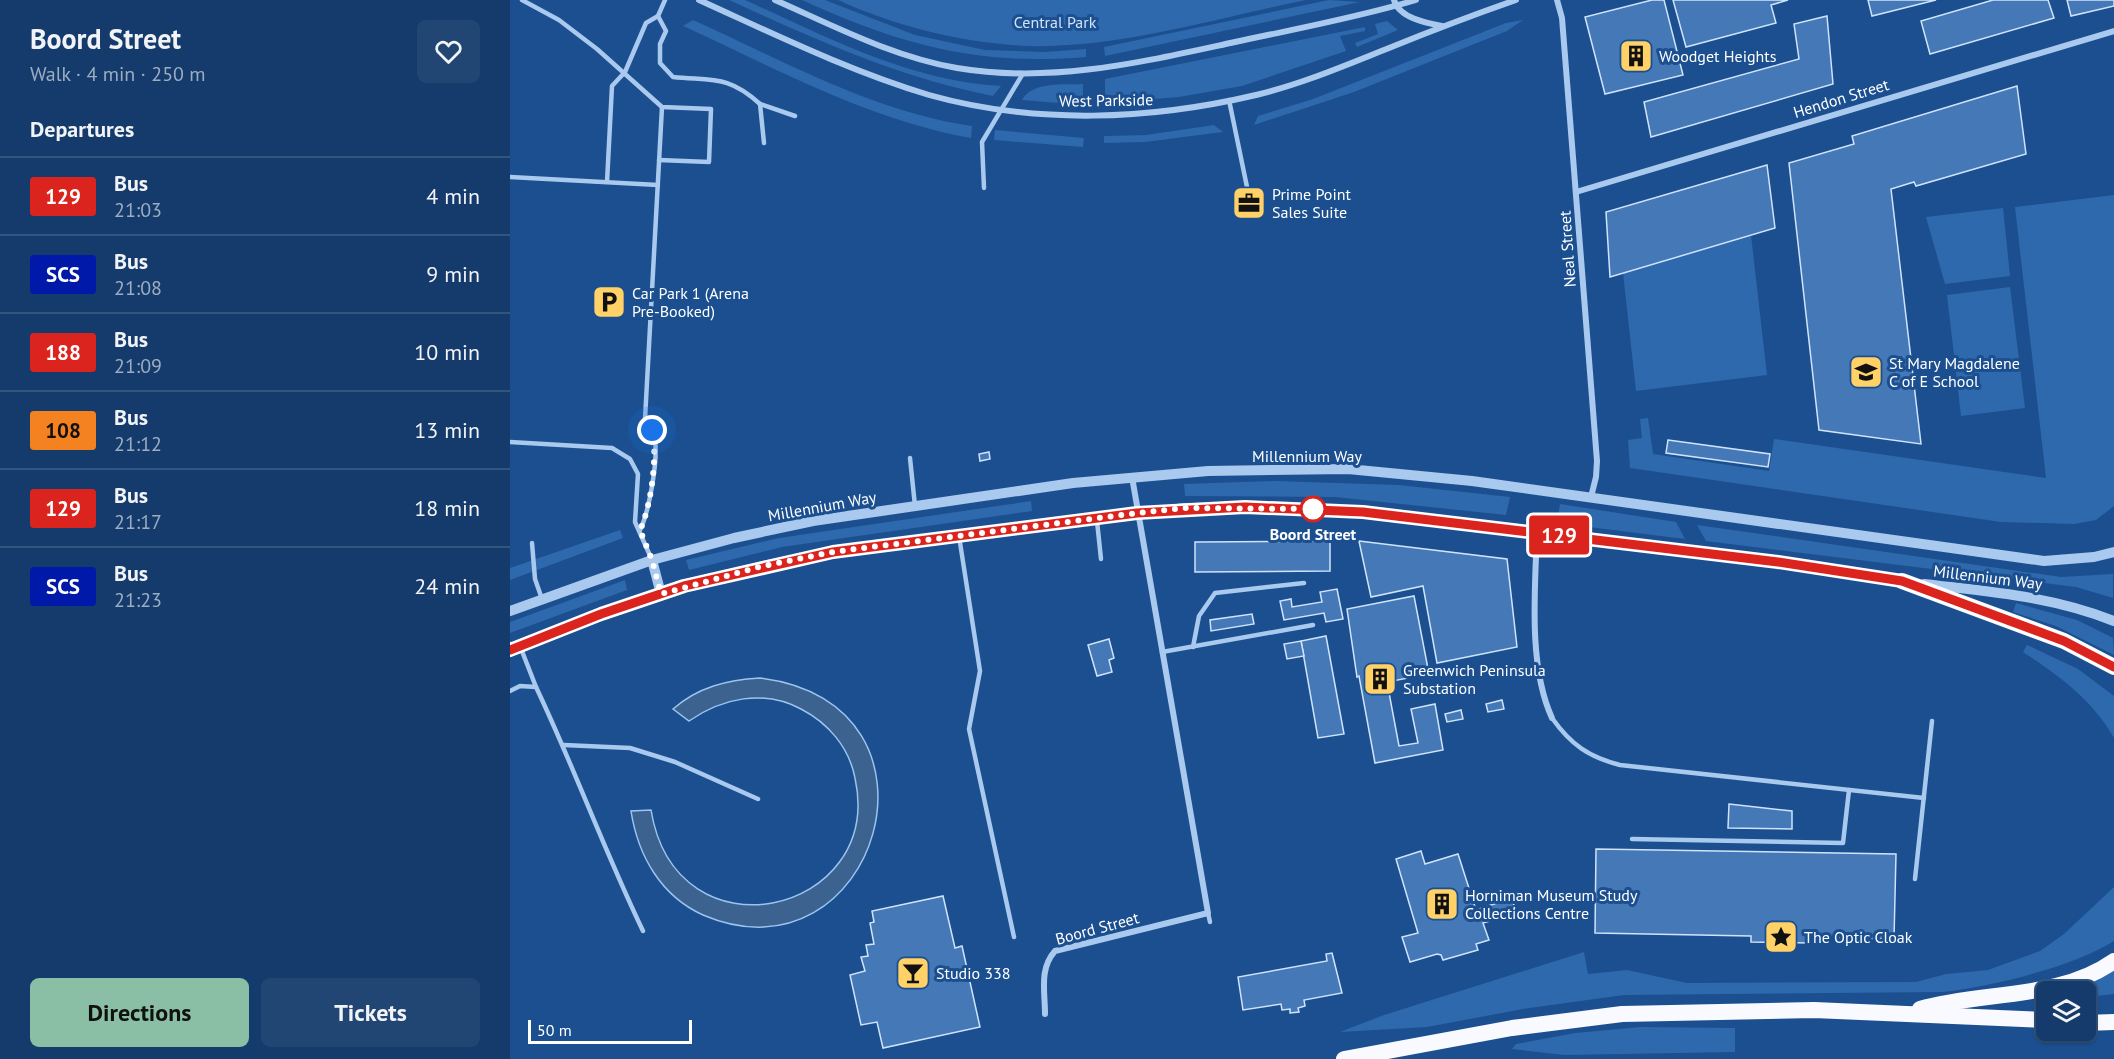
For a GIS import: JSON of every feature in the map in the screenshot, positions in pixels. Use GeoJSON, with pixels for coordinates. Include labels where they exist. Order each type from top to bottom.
{"type":"FeatureCollection","features":[{"type":"Feature","properties":{"kind":"highway"},"geometry":{"type":"LineString","coordinates":[[1902,581],[2064,641],[2114,668]]}},
{"type":"Feature","properties":{"kind":"highway"},"geometry":{"type":"LineString","coordinates":[[1907,1013],[1952,1000],[2060,985],[2088,976],[2114,961]]}},
{"type":"Feature","properties":{"kind":"highway"},"geometry":{"type":"LineString","coordinates":[[1344,1059],[1512,1028],[1622,1014],[1814,1011],[2036,1019]]}},
{"type":"Feature","properties":{"kind":"highway"},"geometry":{"type":"LineString","coordinates":[[2096,1023],[2114,1022]]}},
{"type":"Feature","properties":{"kind":"street","name":"West Parkside"},"geometry":{"type":"LineString","coordinates":[[699,0],[880,78],[929,94],[1000,109],[1095,117],[1177,111],[1258,95],[1317,76],[1516,0]]}},
{"type":"Feature","properties":{"kind":"street","name":"West Parkside"},"geometry":{"type":"LineString","coordinates":[[775,0],[899,53],[955,68],[1022,75],[1095,70],[1354,17],[1395,3],[1416,0]]}},
{"type":"Feature","properties":{"kind":"street","name":"Neal Street"},"geometry":{"type":"LineString","coordinates":[[1557,0],[1562,18],[1596,461],[1596,477],[1591,496]]}},
{"type":"Feature","properties":{"kind":"street"},"geometry":{"type":"LineString","coordinates":[[1395,3],[1409,17],[1442,27]]}},
{"type":"Feature","properties":{"kind":"street","name":"Hendon Street"},"geometry":{"type":"LineString","coordinates":[[1576,192],[2114,31]]}},
{"type":"Feature","properties":{"kind":"street","name":"Millennium Way"},"geometry":{"type":"LineString","coordinates":[[510,611],[652,560],[734,538],[813,521],[1132,477],[1208,471],[1348,469],[1472,481],[2044,561],[2094,557],[2114,552]]}},
{"type":"Feature","properties":{"kind":"street"},"geometry":{"type":"LineString","coordinates":[[1132,477],[1208,913]]}},
{"type":"Feature","properties":{"kind":"street","name":"Millennium Way"},"geometry":{"type":"LineString","coordinates":[[513,647],[661,594],[763,566],[833,552],[1137,513],[1197,508],[1310,508],[1537,532],[2042,598],[2077,607],[2114,621]]}},
{"type":"Feature","properties":{"kind":"street"},"geometry":{"type":"LineString","coordinates":[[1537,532],[1535,585],[1539,668],[1542,690],[1552,718]]}},
{"type":"Feature","properties":{"kind":"street"},"geometry":{"type":"LineString","coordinates":[[652,560],[661,594]]}},
{"type":"Feature","properties":{"kind":"street","name":"Boord Street"},"geometry":{"type":"LineString","coordinates":[[1045,1014],[1044,971],[1046,961],[1055,951],[1208,913]]}},
{"type":"Feature","properties":{"kind":"lane"},"geometry":{"type":"LineString","coordinates":[[522,0],[559,20],[625,72],[662,107],[711,109],[709,162],[659,160]]}},
{"type":"Feature","properties":{"kind":"lane"},"geometry":{"type":"LineString","coordinates":[[607,182],[612,87],[625,72],[646,22],[658,16],[664,0]]}},
{"type":"Feature","properties":{"kind":"lane"},"geometry":{"type":"LineString","coordinates":[[658,16],[666,31],[660,44],[660,63],[673,77],[729,82],[760,104],[795,116]]}},
{"type":"Feature","properties":{"kind":"lane"},"geometry":{"type":"LineString","coordinates":[[984,188],[982,142],[1022,75]]}},
{"type":"Feature","properties":{"kind":"lane"},"geometry":{"type":"LineString","coordinates":[[1229,100],[1247,187]]}},
{"type":"Feature","properties":{"kind":"lane"},"geometry":{"type":"LineString","coordinates":[[760,104],[764,143]]}},
{"type":"Feature","properties":{"kind":"lane"},"geometry":{"type":"LineString","coordinates":[[640,530],[646,518],[655,443],[652,430],[645,419],[662,107]]}},
{"type":"Feature","properties":{"kind":"lane"},"geometry":{"type":"LineString","coordinates":[[510,177],[658,185]]}},
{"type":"Feature","properties":{"kind":"lane"},"geometry":{"type":"LineString","coordinates":[[510,442],[612,448],[621,451],[630,459],[639,474],[635,522],[652,560]]}},
{"type":"Feature","properties":{"kind":"lane"},"geometry":{"type":"LineString","coordinates":[[910,458],[915,507]]}},
{"type":"Feature","properties":{"kind":"lane"},"geometry":{"type":"LineString","coordinates":[[1097,518],[1101,559]]}},
{"type":"Feature","properties":{"kind":"lane"},"geometry":{"type":"LineString","coordinates":[[959,536],[980,671],[969,729],[1014,938]]}},
{"type":"Feature","properties":{"kind":"lane"},"geometry":{"type":"LineString","coordinates":[[532,543],[535,579],[542,599]]}},
{"type":"Feature","properties":{"kind":"lane"},"geometry":{"type":"LineString","coordinates":[[1193,648],[1199,616],[1215,593],[1304,583]]}},
{"type":"Feature","properties":{"kind":"lane"},"geometry":{"type":"LineString","coordinates":[[1162,652],[1313,625]]}},
{"type":"Feature","properties":{"kind":"lane"},"geometry":{"type":"LineString","coordinates":[[513,647],[536,687],[564,745],[586,804],[643,931]]}},
{"type":"Feature","properties":{"kind":"lane"},"geometry":{"type":"LineString","coordinates":[[510,691],[520,686],[536,687]]}},
{"type":"Feature","properties":{"kind":"lane"},"geometry":{"type":"LineString","coordinates":[[1552,718],[1582,751],[1599,760],[1620,765],[1924,798]]}},
{"type":"Feature","properties":{"kind":"lane"},"geometry":{"type":"LineString","coordinates":[[1916,879],[1932,721]]}},
{"type":"Feature","properties":{"kind":"lane"},"geometry":{"type":"LineString","coordinates":[[564,745],[630,748],[675,762],[758,799]]}},
{"type":"Feature","properties":{"kind":"lane"},"geometry":{"type":"LineString","coordinates":[[1632,839],[1843,843],[1848,790]]}},
{"type":"Feature","properties":{"kind":"lane"},"geometry":{"type":"LineString","coordinates":[[1208,913],[1210,922]]}},
{"type":"Feature","properties":{"kind":"green space"},"geometry":{"type":"Polygon","coordinates":[[[729,0],[745,0],[838,42],[901,66],[934,76],[1001,86],[993,96],[925,79],[826,43],[729,0]]]}},
{"type":"Feature","properties":{"kind":"green space"},"geometry":{"type":"Polygon","coordinates":[[[802,0],[825,0],[915,35],[985,50],[1044,52],[1086,49],[1086,57],[1010,58],[940,49],[873,29],[802,0]]]}},
{"type":"Feature","properties":{"kind":"green space","name":"Central Park"},"geometry":{"type":"Polygon","coordinates":[[[838,0],[1306,0],[1132,38],[1062,46],[1028,46],[979,41],[931,32],[883,18],[838,0]]]}},
{"type":"Feature","properties":{"kind":"green space"},"geometry":{"type":"Polygon","coordinates":[[[1329,0],[1360,2],[1105,56],[1104,47],[1329,0]]]}},
{"type":"Feature","properties":{"kind":"green space"},"geometry":{"type":"Polygon","coordinates":[[[693,20],[864,97],[936,119],[972,126],[971,138],[896,119],[823,91],[683,26],[693,20]]]}},
{"type":"Feature","properties":{"kind":"green space"},"geometry":{"type":"Polygon","coordinates":[[[1523,20],[1507,31],[1354,92],[1254,125],[1258,116],[1313,99],[1506,23],[1523,20]]]}},
{"type":"Feature","properties":{"kind":"green space"},"geometry":{"type":"Polygon","coordinates":[[[1387,21],[1398,30],[1357,47],[1355,43],[1378,34],[1375,24],[1387,21]]]}},
{"type":"Feature","properties":{"kind":"green space"},"geometry":{"type":"Polygon","coordinates":[[[1365,27],[1365,31],[1340,36],[1346,51],[1242,86],[1179,97],[1105,103],[1105,79],[1365,27]]]}},
{"type":"Feature","properties":{"kind":"green space"},"geometry":{"type":"Polygon","coordinates":[[[1083,84],[1083,105],[1022,100],[1027,94],[1041,87],[1083,84]]]}},
{"type":"Feature","properties":{"kind":"green space"},"geometry":{"type":"Polygon","coordinates":[[[1214,125],[1223,132],[1145,142],[1104,143],[1104,136],[1146,135],[1214,125]]]}},
{"type":"Feature","properties":{"kind":"green space"},"geometry":{"type":"Polygon","coordinates":[[[995,130],[1084,138],[1083,147],[994,140],[995,130]]]}},
{"type":"Feature","properties":{"kind":"green space"},"geometry":{"type":"Polygon","coordinates":[[[2114,195],[2114,506],[2096,520],[2074,524],[2001,522],[1630,468],[1628,440],[1642,438],[1640,419],[1648,418],[1653,454],[1769,471],[1774,439],[2046,478],[2015,207],[2114,195]]]}},
{"type":"Feature","properties":{"kind":"green space"},"geometry":{"type":"Polygon","coordinates":[[[2003,208],[2010,276],[1945,284],[1926,217],[2003,208]]]}},
{"type":"Feature","properties":{"kind":"green space"},"geometry":{"type":"Polygon","coordinates":[[[1751,235],[1767,375],[1636,391],[1623,273],[1751,235]]]}},
{"type":"Feature","properties":{"kind":"green space"},"geometry":{"type":"Polygon","coordinates":[[[2010,287],[2025,408],[1961,416],[1947,295],[2010,287]]]}},
{"type":"Feature","properties":{"kind":"green space"},"geometry":{"type":"Polygon","coordinates":[[[1275,481],[1399,485],[1510,497],[1506,515],[1335,497],[1185,496],[1184,484],[1275,481]]]}},
{"type":"Feature","properties":{"kind":"green space"},"geometry":{"type":"Polygon","coordinates":[[[1031,501],[1032,511],[782,547],[689,570],[686,560],[779,538],[1031,501]]]}},
{"type":"Feature","properties":{"kind":"green space"},"geometry":{"type":"Polygon","coordinates":[[[1560,504],[1676,522],[1685,539],[1557,523],[1560,504]]]}},
{"type":"Feature","properties":{"kind":"green space"},"geometry":{"type":"Polygon","coordinates":[[[1697,525],[2061,577],[2113,574],[2113,598],[2076,587],[1706,541],[1697,525]]]}},
{"type":"Feature","properties":{"kind":"green space"},"geometry":{"type":"Polygon","coordinates":[[[620,530],[623,538],[510,580],[510,568],[620,530]]]}},
{"type":"Feature","properties":{"kind":"green space"},"geometry":{"type":"Polygon","coordinates":[[[625,580],[627,590],[510,633],[510,622],[625,580]]]}},
{"type":"Feature","properties":{"kind":"green space"},"geometry":{"type":"Polygon","coordinates":[[[2016,603],[2077,620],[2113,638],[2114,655],[2056,626],[2013,612],[2016,603]]]}},
{"type":"Feature","properties":{"kind":"green space"},"geometry":{"type":"Polygon","coordinates":[[[2027,645],[2078,669],[2114,696],[2114,738],[2096,712],[2074,689],[2023,652],[2027,645]]]}},
{"type":"Feature","properties":{"kind":"green space"},"geometry":{"type":"Polygon","coordinates":[[[2114,887],[2114,941],[2077,959],[2054,967],[1983,986],[1942,992],[1624,995],[1523,1009],[1427,1027],[1340,1032],[1384,1015],[1584,952],[1588,974],[1627,970],[1687,983],[1916,982],[1946,974],[1988,970],[2040,951],[2064,934],[2114,887]]]}},
{"type":"Feature","properties":{"kind":"green space"},"geometry":{"type":"Polygon","coordinates":[[[2114,968],[2114,994],[2096,996],[2096,981],[2093,981],[2114,968]]]}},
{"type":"Feature","properties":{"kind":"green space"},"geometry":{"type":"Polygon","coordinates":[[[1641,1027],[1735,1028],[1735,1052],[1564,1055],[1512,1049],[1516,1044],[1575,1033],[1641,1027]]]}},
{"type":"Feature","properties":{"kind":"shaded area"},"geometry":{"type":"Polygon","coordinates":[[[760,678],[823,698],[861,736],[877,783],[873,834],[851,879],[814,913],[763,927],[703,915],[675,897],[654,873],[646,859],[634,828],[631,811],[651,810],[668,858],[698,889],[734,903],[774,903],[810,889],[839,862],[856,825],[855,778],[842,746],[820,721],[801,709],[773,699],[758,698],[729,702],[689,721],[673,709],[692,695],[714,686],[760,678]]]}},
{"type":"Feature","properties":{"kind":"building","name":"Woodget Heights"},"geometry":{"type":"Polygon","coordinates":[[[1652,0],[1664,0],[1683,75],[1605,94],[1585,17],[1652,0]]]}},
{"type":"Feature","properties":{"kind":"building"},"geometry":{"type":"Polygon","coordinates":[[[1673,0],[1788,0],[1771,5],[1776,23],[1686,47],[1673,0]]]}},
{"type":"Feature","properties":{"kind":"building"},"geometry":{"type":"Polygon","coordinates":[[[1868,0],[1936,0],[1872,16],[1868,0]]]}},
{"type":"Feature","properties":{"kind":"building"},"geometry":{"type":"Polygon","coordinates":[[[1993,0],[2048,0],[2054,18],[1930,54],[1921,21],[1993,0]]]}},
{"type":"Feature","properties":{"kind":"building"},"geometry":{"type":"Polygon","coordinates":[[[2067,0],[2114,0],[2114,6],[2071,16],[2067,0]]]}},
{"type":"Feature","properties":{"kind":"building"},"geometry":{"type":"Polygon","coordinates":[[[1827,16],[1833,84],[1651,137],[1644,102],[1799,59],[1794,24],[1827,16]]]}},
{"type":"Feature","properties":{"kind":"building"},"geometry":{"type":"Polygon","coordinates":[[[2017,86],[2026,154],[1916,186],[1914,182],[1891,189],[1921,444],[1819,430],[1789,163],[1854,144],[1852,136],[2017,86]]]}},
{"type":"Feature","properties":{"kind":"building"},"geometry":{"type":"Polygon","coordinates":[[[1767,165],[1775,228],[1610,277],[1606,212],[1767,165]]]}},
{"type":"Feature","properties":{"kind":"building"},"geometry":{"type":"Polygon","coordinates":[[[1668,440],[1770,454],[1768,467],[1666,453],[1668,440]]]}},
{"type":"Feature","properties":{"kind":"building"},"geometry":{"type":"Polygon","coordinates":[[[989,452],[990,459],[980,461],[979,454],[989,452]]]}},
{"type":"Feature","properties":{"kind":"building"},"geometry":{"type":"Polygon","coordinates":[[[1330,541],[1330,571],[1195,572],[1195,542],[1330,541]]]}},
{"type":"Feature","properties":{"kind":"building"},"geometry":{"type":"Polygon","coordinates":[[[1359,541],[1507,559],[1517,647],[1437,663],[1423,586],[1371,597],[1359,541]]]}},
{"type":"Feature","properties":{"kind":"building"},"geometry":{"type":"Polygon","coordinates":[[[1337,589],[1343,619],[1326,622],[1324,613],[1284,620],[1280,601],[1291,599],[1292,607],[1322,602],[1320,592],[1337,589]]]}},
{"type":"Feature","properties":{"kind":"building","name":"Greenwich Peninsula Substation"},"geometry":{"type":"Polygon","coordinates":[[[1414,596],[1429,674],[1387,682],[1399,746],[1418,743],[1411,709],[1435,704],[1443,750],[1375,763],[1359,676],[1357,677],[1347,609],[1414,596]]]}},
{"type":"Feature","properties":{"kind":"building"},"geometry":{"type":"Polygon","coordinates":[[[1252,614],[1254,624],[1211,631],[1210,620],[1252,614]]]}},
{"type":"Feature","properties":{"kind":"building"},"geometry":{"type":"Polygon","coordinates":[[[1326,636],[1344,734],[1318,738],[1301,641],[1326,636]]]}},
{"type":"Feature","properties":{"kind":"building"},"geometry":{"type":"Polygon","coordinates":[[[1109,639],[1114,658],[1109,660],[1112,672],[1097,676],[1088,645],[1109,639]]]}},
{"type":"Feature","properties":{"kind":"building"},"geometry":{"type":"Polygon","coordinates":[[[1301,641],[1304,656],[1287,659],[1284,644],[1301,641]]]}},
{"type":"Feature","properties":{"kind":"building"},"geometry":{"type":"Polygon","coordinates":[[[1502,700],[1504,709],[1488,712],[1486,704],[1502,700]]]}},
{"type":"Feature","properties":{"kind":"building"},"geometry":{"type":"Polygon","coordinates":[[[1461,710],[1463,719],[1447,722],[1445,714],[1461,710]]]}},
{"type":"Feature","properties":{"kind":"building"},"geometry":{"type":"Polygon","coordinates":[[[1729,804],[1792,811],[1792,829],[1728,828],[1729,804]]]}},
{"type":"Feature","properties":{"kind":"building"},"geometry":{"type":"Polygon","coordinates":[[[1596,849],[1896,854],[1894,939],[1812,937],[1812,943],[1751,942],[1751,936],[1595,933],[1596,849]]]}},
{"type":"Feature","properties":{"kind":"building","name":"Horniman Museum Study Collections Centre"},"geometry":{"type":"Polygon","coordinates":[[[1421,851],[1425,864],[1458,854],[1476,910],[1512,898],[1516,913],[1483,923],[1489,940],[1476,944],[1478,950],[1443,960],[1441,955],[1437,954],[1410,962],[1402,937],[1418,933],[1396,859],[1421,851]]]}},
{"type":"Feature","properties":{"kind":"building","name":"Studio 338"},"geometry":{"type":"Polygon","coordinates":[[[943,896],[955,948],[962,946],[980,1027],[883,1048],[877,1022],[861,1025],[850,975],[865,971],[861,957],[868,956],[866,945],[874,944],[870,923],[874,922],[872,911],[943,896]]]}},
{"type":"Feature","properties":{"kind":"building"},"geometry":{"type":"Polygon","coordinates":[[[1332,953],[1342,993],[1304,1000],[1305,1006],[1298,1008],[1299,1012],[1290,1013],[1290,1009],[1282,1010],[1281,1004],[1243,1010],[1238,977],[1327,961],[1326,954],[1332,953]]]}},
{"type":"Feature","properties":{"kind":"bus line","name":"129"},"geometry":{"type":"LineString","coordinates":[[510,650],[601,614],[684,586],[763,566],[833,552],[1137,513],[1185,508],[1245,507],[1363,512],[1778,562],[1902,581],[2064,641],[2114,667]]}},
{"type":"Feature","properties":{"kind":"place","name":"Woodget Heights"},"geometry":{"type":"Point","coordinates":[1636,56]}},
{"type":"Feature","properties":{"kind":"place","name":"Prime Point Sales Suite"},"geometry":{"type":"Point","coordinates":[1249,203]}},
{"type":"Feature","properties":{"kind":"place","name":"Car Park 1 (Arena Pre-Booked)"},"geometry":{"type":"Point","coordinates":[609,302]}},
{"type":"Feature","properties":{"kind":"place","name":"St Mary Magdalene C of E School"},"geometry":{"type":"Point","coordinates":[1866,372]}},
{"type":"Feature","properties":{"kind":"place","name":"Boord Street"},"geometry":{"type":"Point","coordinates":[1313,509]}},
{"type":"Feature","properties":{"kind":"place","name":"Greenwich Peninsula Substation"},"geometry":{"type":"Point","coordinates":[1380,679]}},
{"type":"Feature","properties":{"kind":"place","name":"Horniman Museum Study Collections Centre"},"geometry":{"type":"Point","coordinates":[1442,904]}},
{"type":"Feature","properties":{"kind":"place","name":"The Optic Cloak"},"geometry":{"type":"Point","coordinates":[1781,937]}},
{"type":"Feature","properties":{"kind":"place","name":"Studio 338"},"geometry":{"type":"Point","coordinates":[913,973]}},
{"type":"Feature","properties":{"kind":"route"},"geometry":{"type":"LineString","coordinates":[[652,430],[655,443],[654,457],[646,518],[640,530],[652,560],[661,594],[763,566],[833,552],[1185,508],[1313,509]]}}]}
